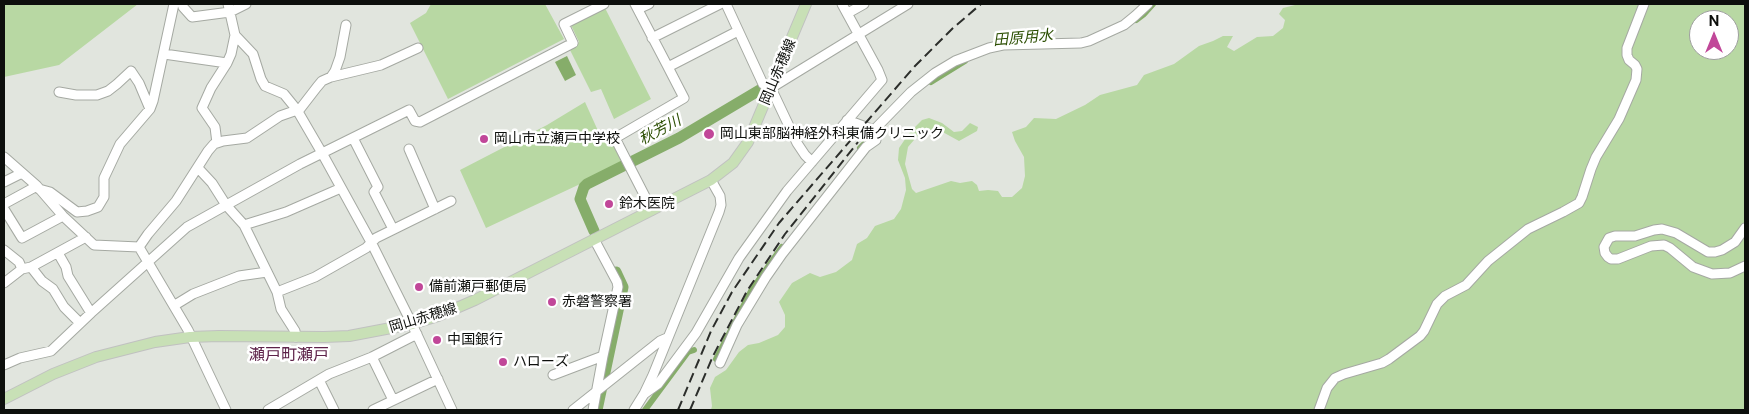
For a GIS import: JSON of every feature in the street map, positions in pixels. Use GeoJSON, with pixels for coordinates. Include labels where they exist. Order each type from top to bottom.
{"type":"FeatureCollection","features":[{"type":"Feature","properties":{"kind":"main road","name":"岡山赤穂線"},"geometry":{"type":"LineString","coordinates":[[4,399],[53,374],[96,358],[155,342],[190,337],[349,336],[412,324],[438,316],[475,300],[711,180],[733,163],[742,153],[748,142],[806,4]]}},
{"type":"Feature","properties":{"kind":"street"},"geometry":{"type":"LineString","coordinates":[[4,204],[38,188],[50,192],[77,212],[98,207],[104,196],[104,178],[120,144],[150,109],[154,101],[174,4]]}},
{"type":"Feature","properties":{"kind":"street"},"geometry":{"type":"LineString","coordinates":[[182,4],[192,16],[204,16],[246,4]]}},
{"type":"Feature","properties":{"kind":"street"},"geometry":{"type":"LineString","coordinates":[[4,365],[20,358],[51,351],[187,228],[300,164],[409,110],[415,121],[420,122],[573,43],[564,24],[604,4]]}},
{"type":"Feature","properties":{"kind":"street"},"geometry":{"type":"LineString","coordinates":[[649,4],[636,6],[684,98],[617,136],[616,140],[652,210]]}},
{"type":"Feature","properties":{"kind":"street"},"geometry":{"type":"LineString","coordinates":[[652,38],[720,4]]}},
{"type":"Feature","properties":{"kind":"street"},"geometry":{"type":"LineString","coordinates":[[726,4],[763,84],[771,88],[797,143],[808,158]]}},
{"type":"Feature","properties":{"kind":"street"},"geometry":{"type":"LineString","coordinates":[[644,394],[658,384],[696,333],[739,258],[808,158],[828,142],[882,80],[842,4]]}},
{"type":"Feature","properties":{"kind":"street"},"geometry":{"type":"LineString","coordinates":[[848,13],[864,4]]}},
{"type":"Feature","properties":{"kind":"street"},"geometry":{"type":"LineString","coordinates":[[771,88],[908,4]]}},
{"type":"Feature","properties":{"kind":"street"},"geometry":{"type":"LineString","coordinates":[[874,130],[911,92],[935,73],[955,61],[989,48],[1003,45],[1081,43],[1089,41],[1124,24],[1148,4]]}},
{"type":"Feature","properties":{"kind":"street"},"geometry":{"type":"LineString","coordinates":[[1319,410],[1327,388],[1335,378],[1389,359],[1420,336],[1437,304],[1445,296],[1466,286],[1488,262],[1528,229],[1579,203],[1596,157],[1619,119],[1636,80],[1637,69],[1627,55],[1627,48],[1644,4]]}},
{"type":"Feature","properties":{"kind":"street"},"geometry":{"type":"LineString","coordinates":[[217,143],[216,127],[202,108],[211,88],[231,54],[234,35],[229,8]]}},
{"type":"Feature","properties":{"kind":"street"},"geometry":{"type":"LineString","coordinates":[[331,77],[337,67],[346,25]]}},
{"type":"Feature","properties":{"kind":"street"},"geometry":{"type":"LineString","coordinates":[[668,67],[738,31]]}},
{"type":"Feature","properties":{"kind":"street"},"geometry":{"type":"LineString","coordinates":[[234,35],[253,54],[265,86],[284,94],[297,110],[322,153],[371,242],[452,410]]}},
{"type":"Feature","properties":{"kind":"street"},"geometry":{"type":"LineString","coordinates":[[139,247],[176,201],[208,151],[217,143],[247,138],[280,116],[300,109],[322,81],[331,77],[381,65],[418,48]]}},
{"type":"Feature","properties":{"kind":"street"},"geometry":{"type":"LineString","coordinates":[[164,54],[227,63]]}},
{"type":"Feature","properties":{"kind":"street"},"geometry":{"type":"LineString","coordinates":[[59,92],[76,96],[97,95],[117,84],[131,71],[139,83],[150,109]]}},
{"type":"Feature","properties":{"kind":"street"},"geometry":{"type":"LineString","coordinates":[[847,120],[874,130]]}},
{"type":"Feature","properties":{"kind":"street"},"geometry":{"type":"LineString","coordinates":[[720,363],[737,325],[766,277],[861,154],[876,140],[874,130]]}},
{"type":"Feature","properties":{"kind":"street"},"geometry":{"type":"LineString","coordinates":[[353,138],[378,187],[374,192],[393,229]]}},
{"type":"Feature","properties":{"kind":"street"},"geometry":{"type":"LineString","coordinates":[[410,149],[435,209]]}},
{"type":"Feature","properties":{"kind":"street"},"geometry":{"type":"LineString","coordinates":[[4,157],[38,188],[63,216],[94,245],[139,247]]}},
{"type":"Feature","properties":{"kind":"street"},"geometry":{"type":"LineString","coordinates":[[198,168],[244,225],[277,292],[281,309],[296,337]]}},
{"type":"Feature","properties":{"kind":"street"},"geometry":{"type":"LineString","coordinates":[[4,182],[22,173]]}},
{"type":"Feature","properties":{"kind":"street"},"geometry":{"type":"LineString","coordinates":[[634,410],[644,394],[721,205],[720,196],[711,180]]}},
{"type":"Feature","properties":{"kind":"street"},"geometry":{"type":"LineString","coordinates":[[244,225],[286,212],[341,188]]}},
{"type":"Feature","properties":{"kind":"street"},"geometry":{"type":"LineString","coordinates":[[277,292],[316,277],[366,248],[371,242],[393,229],[451,201]]}},
{"type":"Feature","properties":{"kind":"street"},"geometry":{"type":"LineString","coordinates":[[4,209],[22,238],[63,216]]}},
{"type":"Feature","properties":{"kind":"street"},"geometry":{"type":"LineString","coordinates":[[1745,228],[1735,242],[1715,252],[1708,252],[1676,233],[1662,229],[1635,236],[1615,236],[1609,238],[1604,247],[1608,257],[1618,259],[1651,246],[1664,245],[1693,267],[1712,274],[1730,273],[1745,266]]}},
{"type":"Feature","properties":{"kind":"street"},"geometry":{"type":"LineString","coordinates":[[4,282],[26,268],[86,237]]}},
{"type":"Feature","properties":{"kind":"street"},"geometry":{"type":"LineString","coordinates":[[593,410],[618,287],[594,239]]}},
{"type":"Feature","properties":{"kind":"street"},"geometry":{"type":"LineString","coordinates":[[139,247],[175,305],[226,410]]}},
{"type":"Feature","properties":{"kind":"street"},"geometry":{"type":"LineString","coordinates":[[4,250],[53,290],[64,307],[80,323]]}},
{"type":"Feature","properties":{"kind":"street"},"geometry":{"type":"LineString","coordinates":[[58,253],[66,267],[68,276],[91,313]]}},
{"type":"Feature","properties":{"kind":"street"},"geometry":{"type":"LineString","coordinates":[[175,305],[193,294],[239,276],[267,272]]}},
{"type":"Feature","properties":{"kind":"street"},"geometry":{"type":"LineString","coordinates":[[268,410],[329,374],[372,358],[417,334]]}},
{"type":"Feature","properties":{"kind":"street"},"geometry":{"type":"LineString","coordinates":[[572,410],[660,341],[667,338]]}},
{"type":"Feature","properties":{"kind":"street"},"geometry":{"type":"LineString","coordinates":[[553,375],[603,356]]}},
{"type":"Feature","properties":{"kind":"street"},"geometry":{"type":"LineString","coordinates":[[372,358],[394,400]]}},
{"type":"Feature","properties":{"kind":"street"},"geometry":{"type":"LineString","coordinates":[[373,410],[438,379]]}},
{"type":"Feature","properties":{"kind":"street"},"geometry":{"type":"LineString","coordinates":[[319,380],[334,410]]}},
{"type":"Feature","properties":{"kind":"shaded area"},"geometry":{"type":"Polygon","coordinates":[[[4,4],[138,4],[59,65],[4,77],[4,4]]]}},
{"type":"Feature","properties":{"kind":"shaded area"},"geometry":{"type":"Polygon","coordinates":[[[431,4],[545,4],[564,39],[448,99],[410,23],[426,13],[431,4]]]}},
{"type":"Feature","properties":{"kind":"shaded area"},"geometry":{"type":"Polygon","coordinates":[[[1299,4],[1745,4],[1745,410],[711,410],[710,388],[715,377],[726,370],[739,352],[748,345],[759,343],[778,335],[785,327],[785,315],[779,302],[792,283],[810,273],[820,277],[836,272],[852,260],[857,244],[867,238],[875,226],[894,219],[901,209],[906,190],[905,178],[898,160],[899,148],[910,132],[922,120],[929,118],[942,123],[954,132],[962,131],[970,123],[978,127],[977,131],[959,141],[939,130],[920,133],[908,147],[905,164],[912,189],[916,193],[951,181],[960,183],[972,181],[977,185],[979,191],[998,191],[1002,197],[1012,197],[1022,188],[1025,176],[1024,157],[1012,132],[1026,127],[1034,118],[1056,119],[1085,105],[1100,95],[1137,85],[1144,75],[1174,64],[1199,46],[1223,36],[1233,36],[1227,47],[1234,51],[1257,37],[1273,36],[1283,28],[1285,20],[1279,14],[1283,8],[1299,4]]]}},
{"type":"Feature","properties":{"kind":"shaded area"},"geometry":{"type":"Polygon","coordinates":[[[605,8],[651,99],[614,119],[601,89],[591,92],[569,48],[579,42],[571,25],[605,8]]]}},
{"type":"Feature","properties":{"kind":"shaded area"},"geometry":{"type":"Polygon","coordinates":[[[567,56],[576,75],[565,81],[555,62],[567,56]]]}},
{"type":"Feature","properties":{"kind":"shaded area"},"geometry":{"type":"Polygon","coordinates":[[[585,102],[599,133],[606,130],[623,164],[486,228],[460,170],[547,125],[585,102]]]}},
{"type":"Feature","properties":{"kind":"waterway","name":"田原用水"},"geometry":{"type":"LineString","coordinates":[[1136,20],[1153,4]]}},
{"type":"Feature","properties":{"kind":"waterway","name":"田原用水"},"geometry":{"type":"LineString","coordinates":[[931,82],[965,61]]}},
{"type":"Feature","properties":{"kind":"waterway","name":"秋芳川"},"geometry":{"type":"LineString","coordinates":[[594,231],[580,199],[587,184],[679,138],[763,88]]}},
{"type":"Feature","properties":{"kind":"waterway","name":"田原用水"},"geometry":{"type":"LineString","coordinates":[[860,148],[871,137]]}},
{"type":"Feature","properties":{"kind":"waterway","name":"田原用水"},"geometry":{"type":"LineString","coordinates":[[716,359],[751,291],[782,247]]}},
{"type":"Feature","properties":{"kind":"waterway","name":"秋芳川"},"geometry":{"type":"LineString","coordinates":[[597,410],[623,287],[616,272]]}},
{"type":"Feature","properties":{"kind":"waterway","name":"田原用水"},"geometry":{"type":"LineString","coordinates":[[645,410],[688,352],[694,350]]}},
{"type":"Feature","properties":{"kind":"railway"},"geometry":{"type":"LineString","coordinates":[[678,410],[711,331],[732,292],[779,223],[915,66],[953,28],[981,4]]}},
{"type":"Feature","properties":{"kind":"railway"},"geometry":{"type":"LineString","coordinates":[[690,410],[713,356],[747,291],[785,234],[858,142]]}},
{"type":"Feature","properties":{"kind":"place","name":"岡山東部脳神経外科東備クリニック"},"geometry":{"type":"Point","coordinates":[709,134]}},
{"type":"Feature","properties":{"kind":"place","name":"岡山市立瀬戸中学校"},"geometry":{"type":"Point","coordinates":[484,139]}},
{"type":"Feature","properties":{"kind":"place","name":"鈴木医院"},"geometry":{"type":"Point","coordinates":[609,204]}},
{"type":"Feature","properties":{"kind":"place","name":"備前瀬戸郵便局"},"geometry":{"type":"Point","coordinates":[419,287]}},
{"type":"Feature","properties":{"kind":"place","name":"赤磐警察署"},"geometry":{"type":"Point","coordinates":[552,302]}},
{"type":"Feature","properties":{"kind":"place","name":"中国銀行"},"geometry":{"type":"Point","coordinates":[437,340]}},
{"type":"Feature","properties":{"kind":"place","name":"ハローズ"},"geometry":{"type":"Point","coordinates":[503,362]}},
{"type":"Feature","properties":{"kind":"district","name":"瀬戸町瀬戸"},"geometry":{"type":"Point","coordinates":[289,355]}}]}
